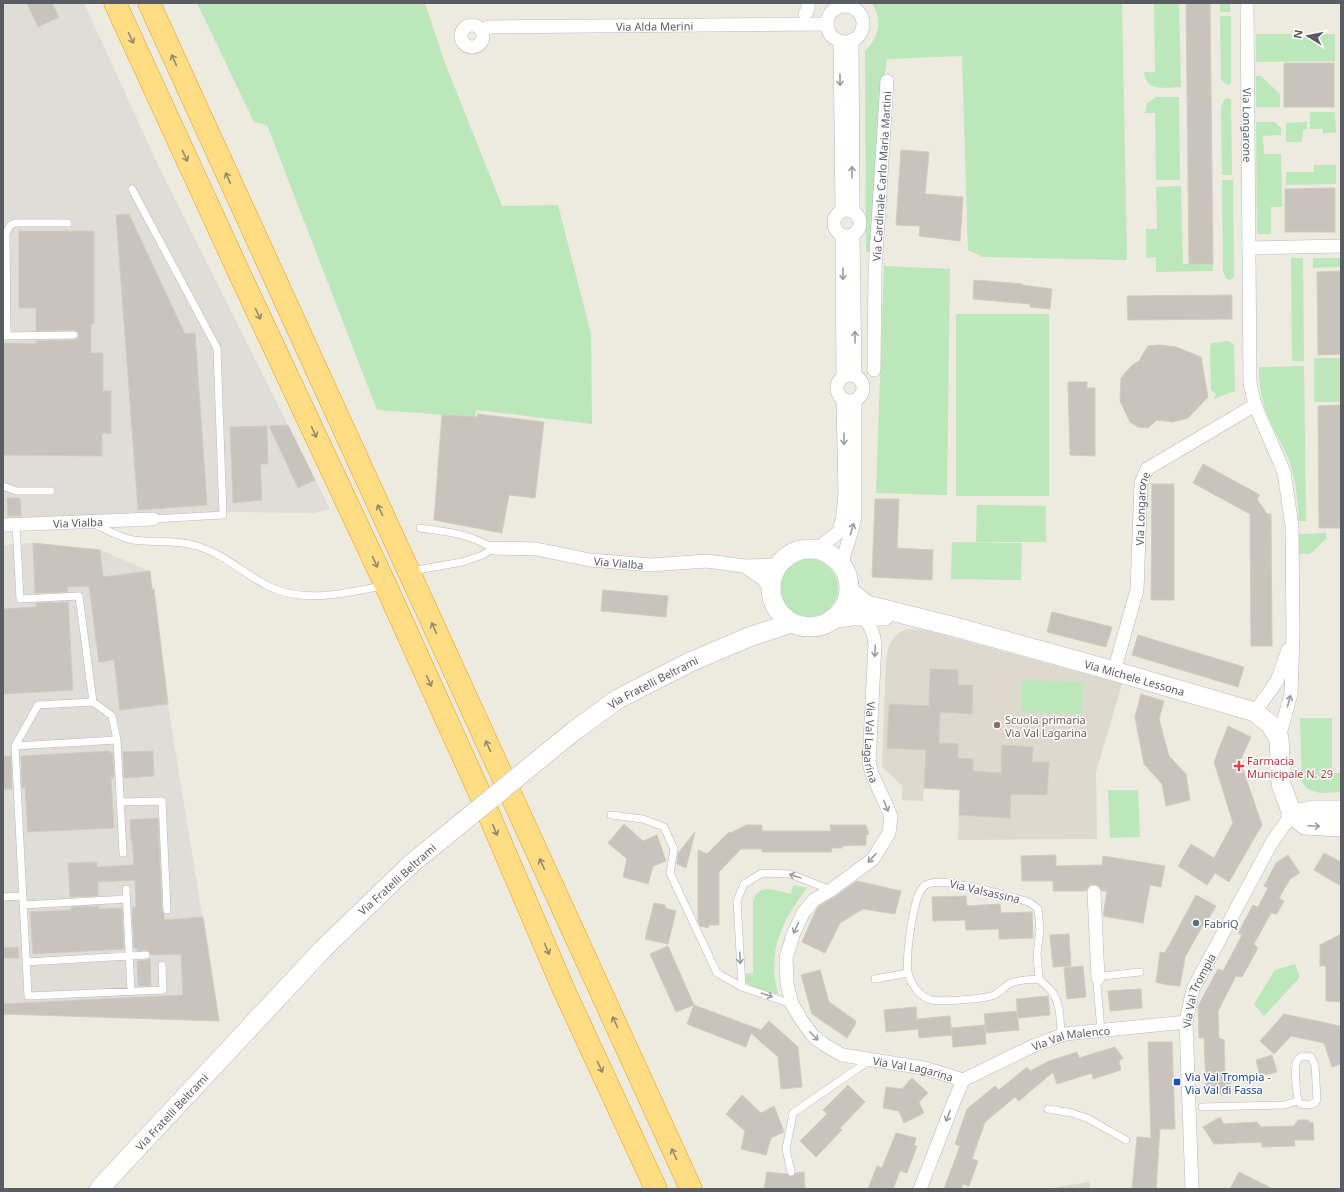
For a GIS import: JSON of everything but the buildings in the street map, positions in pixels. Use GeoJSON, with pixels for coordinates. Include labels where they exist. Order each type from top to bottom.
{"type":"FeatureCollection","features":[{"type":"Feature","properties":{"kind":"highway"},"geometry":{"type":"LineString","coordinates":[[114,3],[386,586],[480,794],[563,988],[656,1189]]}},
{"type":"Feature","properties":{"kind":"highway"},"geometry":{"type":"LineString","coordinates":[[148,3],[691,1189]]}},
{"type":"Feature","properties":{"kind":"street","name":"Via Longarone"},"geometry":{"type":"LineString","coordinates":[[1247,3],[1250,383],[1255,405],[1284,472],[1292,526],[1293,633],[1291,694],[1279,738]]}},
{"type":"Feature","properties":{"kind":"street"},"geometry":{"type":"LineString","coordinates":[[844,6],[854,8],[861,16],[862,27],[858,36],[846,41],[830,34],[827,24],[830,14],[838,7],[844,6]]}},
{"type":"Feature","properties":{"kind":"street","name":"Via Alda Merini"},"geometry":{"type":"LineString","coordinates":[[483,31],[488,27],[827,24]]}},
{"type":"Feature","properties":{"kind":"street","name":"Via Cardinale Carlo Maria Martini"},"geometry":{"type":"LineString","coordinates":[[846,41],[848,211]]}},
{"type":"Feature","properties":{"kind":"street","name":"Via Cardinale Carlo Maria Martini"},"geometry":{"type":"LineString","coordinates":[[874,370],[876,271],[887,81]]}},
{"type":"Feature","properties":{"kind":"street","name":"Via Cardinale Carlo Maria Martini"},"geometry":{"type":"LineString","coordinates":[[848,211],[857,214],[860,222],[858,230],[848,235],[836,230],[834,221],[838,213],[848,211]]}},
{"type":"Feature","properties":{"kind":"street","name":"Via Cardinale Carlo Maria Martini"},"geometry":{"type":"LineString","coordinates":[[848,235],[854,271],[849,376]]}},
{"type":"Feature","properties":{"kind":"street","name":"Via Cardinale Carlo Maria Martini"},"geometry":{"type":"LineString","coordinates":[[848,235],[849,376]]}},
{"type":"Feature","properties":{"kind":"street"},"geometry":{"type":"LineString","coordinates":[[1249,248],[1341,246]]}},
{"type":"Feature","properties":{"kind":"street","name":"Via Cardinale Carlo Maria Martini"},"geometry":{"type":"LineString","coordinates":[[854,271],[876,271]]}},
{"type":"Feature","properties":{"kind":"street","name":"Via Cardinale Carlo Maria Martini"},"geometry":{"type":"LineString","coordinates":[[849,376],[860,380],[863,388],[861,396],[849,400],[839,395],[837,386],[838,382],[849,376]]}},
{"type":"Feature","properties":{"kind":"street","name":"Via Cardinale Carlo Maria Martini"},"geometry":{"type":"LineString","coordinates":[[811,549],[821,546],[839,532],[843,515],[849,400]]}},
{"type":"Feature","properties":{"kind":"street","name":"Via Cardinale Carlo Maria Martini"},"geometry":{"type":"LineString","coordinates":[[842,567],[843,556],[854,526],[855,515],[849,400]]}},
{"type":"Feature","properties":{"kind":"street","name":"Via Longarone"},"geometry":{"type":"LineString","coordinates":[[1114,671],[1137,590],[1141,483],[1147,469],[1255,405]]}},
{"type":"Feature","properties":{"kind":"street","name":"Via Vialba"},"geometry":{"type":"LineString","coordinates":[[3,525],[153,519]]}},
{"type":"Feature","properties":{"kind":"street","name":"Via Vialba"},"geometry":{"type":"LineString","coordinates":[[493,548],[536,549],[590,560],[642,564],[707,561],[744,566],[778,565]]}},
{"type":"Feature","properties":{"kind":"street"},"geometry":{"type":"LineString","coordinates":[[811,549],[823,551],[834,557],[842,567],[847,579],[849,591],[845,604],[838,614],[832,619],[816,626],[804,626],[792,623],[780,613],[772,596],[773,576],[778,565],[787,556],[799,551],[811,549]]}},
{"type":"Feature","properties":{"kind":"street","name":"Via Vialba"},"geometry":{"type":"LineString","coordinates":[[744,566],[763,579],[772,596]]}},
{"type":"Feature","properties":{"kind":"street","name":"Via Michele Lessona"},"geometry":{"type":"LineString","coordinates":[[849,591],[864,604],[955,627],[1255,712],[1270,724],[1279,738]]}},
{"type":"Feature","properties":{"kind":"street","name":"Via Fratelli Beltrami"},"geometry":{"type":"LineString","coordinates":[[749,637],[767,620],[771,614],[772,596]]}},
{"type":"Feature","properties":{"kind":"street","name":"Via Michele Lessona"},"geometry":{"type":"LineString","coordinates":[[832,619],[862,616],[903,615]]}},
{"type":"Feature","properties":{"kind":"street","name":"Via Val Lagarina"},"geometry":{"type":"LineString","coordinates":[[862,616],[869,624],[875,638],[869,762],[872,774],[888,807],[890,817],[889,833],[873,859],[831,890],[814,900],[803,913],[793,935],[786,958],[787,983],[792,1004],[813,1036],[842,1055],[924,1068],[963,1080],[920,1189]]}},
{"type":"Feature","properties":{"kind":"street","name":"Via Fratelli Beltrami"},"geometry":{"type":"LineString","coordinates":[[99,1189],[323,949],[411,864],[574,731],[618,700],[690,662],[749,637],[792,623]]}},
{"type":"Feature","properties":{"kind":"street","name":"Via Longarone"},"geometry":{"type":"LineString","coordinates":[[1255,712],[1277,681],[1293,633]]}},
{"type":"Feature","properties":{"kind":"street"},"geometry":{"type":"LineString","coordinates":[[1279,738],[1280,784],[1292,814],[1305,825],[1341,827]]}},
{"type":"Feature","properties":{"kind":"street"},"geometry":{"type":"LineString","coordinates":[[1292,814],[1314,810],[1341,810]]}},
{"type":"Feature","properties":{"kind":"street","name":"Via Val Trompia"},"geometry":{"type":"LineString","coordinates":[[1192,1189],[1186,1022],[1193,988],[1272,842],[1292,814]]}},
{"type":"Feature","properties":{"kind":"street"},"geometry":{"type":"LineString","coordinates":[[1094,892],[1098,978]]}},
{"type":"Feature","properties":{"kind":"street","name":"Via Val Malenco"},"geometry":{"type":"LineString","coordinates":[[963,1080],[1033,1046],[1061,1035],[1186,1022]]}},
{"type":"Feature","properties":{"kind":"lane"},"geometry":{"type":"LineString","coordinates":[[132,189],[217,348],[223,515],[153,519]]}},
{"type":"Feature","properties":{"kind":"lane"},"geometry":{"type":"LineString","coordinates":[[68,223],[15,223],[8,228],[5,234],[5,336],[74,335]]}},
{"type":"Feature","properties":{"kind":"lane"},"geometry":{"type":"LineString","coordinates":[[3,486],[16,491],[51,491]]}},
{"type":"Feature","properties":{"kind":"lane"},"geometry":{"type":"LineString","coordinates":[[88,522],[131,540],[150,542],[166,541],[196,545],[218,553],[269,587],[289,594],[304,596],[337,594],[386,586]]}},
{"type":"Feature","properties":{"kind":"lane"},"geometry":{"type":"LineString","coordinates":[[16,524],[20,599],[79,596],[93,702]]}},
{"type":"Feature","properties":{"kind":"lane"},"geometry":{"type":"LineString","coordinates":[[409,571],[462,562],[484,556],[493,548],[463,534],[420,528]]}},
{"type":"Feature","properties":{"kind":"lane"},"geometry":{"type":"LineString","coordinates":[[123,853],[118,740],[112,716],[93,702],[38,704],[15,746],[28,996],[163,990],[162,965]]}},
{"type":"Feature","properties":{"kind":"lane"},"geometry":{"type":"LineString","coordinates":[[15,746],[118,740]]}},
{"type":"Feature","properties":{"kind":"lane"},"geometry":{"type":"LineString","coordinates":[[121,802],[162,801],[167,910]]}},
{"type":"Feature","properties":{"kind":"lane"},"geometry":{"type":"LineString","coordinates":[[611,815],[643,819],[664,827],[674,849],[670,873],[717,973],[742,987],[792,1004]]}},
{"type":"Feature","properties":{"kind":"lane"},"geometry":{"type":"LineString","coordinates":[[742,987],[737,901],[744,884],[762,873],[790,874],[831,890]]}},
{"type":"Feature","properties":{"kind":"lane","name":"Via Valsassina"},"geometry":{"type":"LineString","coordinates":[[934,882],[961,885],[1029,902],[1038,909],[1040,930],[1037,954],[1039,980],[1017,981],[990,996],[935,1000],[925,998],[911,982],[908,973],[907,960],[916,899],[921,889],[925,886],[934,882]]}},
{"type":"Feature","properties":{"kind":"lane"},"geometry":{"type":"LineString","coordinates":[[126,890],[131,991]]}},
{"type":"Feature","properties":{"kind":"lane"},"geometry":{"type":"LineString","coordinates":[[3,897],[23,896]]}},
{"type":"Feature","properties":{"kind":"lane"},"geometry":{"type":"LineString","coordinates":[[23,905],[127,900]]}},
{"type":"Feature","properties":{"kind":"lane"},"geometry":{"type":"LineString","coordinates":[[26,962],[146,955]]}},
{"type":"Feature","properties":{"kind":"lane"},"geometry":{"type":"LineString","coordinates":[[1101,1030],[1097,984],[1098,978],[1102,976],[1140,972]]}},
{"type":"Feature","properties":{"kind":"lane"},"geometry":{"type":"LineString","coordinates":[[875,979],[908,973]]}},
{"type":"Feature","properties":{"kind":"lane"},"geometry":{"type":"LineString","coordinates":[[1039,980],[1054,994],[1059,1010],[1061,1035]]}},
{"type":"Feature","properties":{"kind":"lane"},"geometry":{"type":"LineString","coordinates":[[1302,1056],[1311,1057],[1315,1065],[1317,1099],[1316,1102],[1310,1105],[1300,1104],[1298,1101],[1296,1066],[1298,1059],[1302,1056]]}},
{"type":"Feature","properties":{"kind":"lane"},"geometry":{"type":"LineString","coordinates":[[791,1172],[786,1148],[793,1113],[870,1060]]}},
{"type":"Feature","properties":{"kind":"lane"},"geometry":{"type":"LineString","coordinates":[[1202,1107],[1284,1105],[1298,1101]]}},
{"type":"Feature","properties":{"kind":"lane"},"geometry":{"type":"LineString","coordinates":[[1048,1109],[1072,1113],[1086,1118],[1126,1140]]}},
{"type":"Feature","properties":{"kind":"shaded area"},"geometry":{"type":"Polygon","coordinates":[[[3,3],[84,3],[158,165],[330,509],[314,513],[233,512],[3,519],[3,3]]]}},
{"type":"Feature","properties":{"kind":"shaded area"},"geometry":{"type":"Polygon","coordinates":[[[33,543],[100,550],[150,571],[152,589],[154,589],[168,704],[219,1021],[3,1014],[3,545],[33,543]]]}},
{"type":"Feature","properties":{"kind":"shaded area","name":"Scuola primaria Via Val Lagarina"},"geometry":{"type":"Polygon","coordinates":[[[907,629],[925,630],[1122,684],[1096,772],[1097,839],[958,840],[960,790],[924,788],[923,801],[902,800],[902,786],[882,766],[886,658],[893,638],[900,632],[907,629]]]}},
{"type":"Feature","properties":{"kind":"shaded area"},"geometry":{"type":"Polygon","coordinates":[[[1089,1182],[1090,1189],[1045,1189],[1089,1182]]]}},
{"type":"Feature","properties":{"kind":"green space"},"geometry":{"type":"Polygon","coordinates":[[[197,3],[425,3],[445,63],[502,206],[558,205],[591,334],[592,424],[476,410],[475,417],[377,410],[267,125],[254,122],[197,3]]]}},
{"type":"Feature","properties":{"kind":"green space"},"geometry":{"type":"Polygon","coordinates":[[[872,3],[1122,3],[1127,260],[983,257],[968,250],[962,56],[887,59],[878,123],[873,252],[866,252],[865,51],[874,40],[878,28],[878,16],[872,3]]]}},
{"type":"Feature","properties":{"kind":"green space"},"geometry":{"type":"Polygon","coordinates":[[[1154,3],[1179,3],[1181,87],[1163,88],[1153,86],[1146,79],[1144,72],[1155,72],[1154,3]]]}},
{"type":"Feature","properties":{"kind":"green space"},"geometry":{"type":"Polygon","coordinates":[[[1220,3],[1230,3],[1230,12],[1220,12],[1220,3]]]}},
{"type":"Feature","properties":{"kind":"green space"},"geometry":{"type":"Polygon","coordinates":[[[1220,16],[1231,16],[1231,82],[1228,85],[1223,82],[1221,78],[1220,16]]]}},
{"type":"Feature","properties":{"kind":"green space"},"geometry":{"type":"Polygon","coordinates":[[[1256,34],[1335,34],[1335,61],[1256,62],[1256,34]]]}},
{"type":"Feature","properties":{"kind":"green space"},"geometry":{"type":"Polygon","coordinates":[[[1256,76],[1261,76],[1280,94],[1280,107],[1256,107],[1256,76]]]}},
{"type":"Feature","properties":{"kind":"green space"},"geometry":{"type":"Polygon","coordinates":[[[1156,97],[1179,97],[1180,180],[1156,180],[1155,113],[1145,113],[1147,103],[1156,97]]]}},
{"type":"Feature","properties":{"kind":"green space"},"geometry":{"type":"Polygon","coordinates":[[[1228,98],[1231,101],[1232,175],[1222,175],[1221,107],[1224,100],[1228,98]]]}},
{"type":"Feature","properties":{"kind":"green space"},"geometry":{"type":"Polygon","coordinates":[[[1310,112],[1335,112],[1336,133],[1323,133],[1323,129],[1310,129],[1310,112]]]}},
{"type":"Feature","properties":{"kind":"green space"},"geometry":{"type":"Polygon","coordinates":[[[1256,122],[1275,122],[1281,128],[1281,135],[1263,136],[1264,154],[1281,154],[1282,207],[1271,207],[1271,234],[1257,234],[1256,122]]]}},
{"type":"Feature","properties":{"kind":"green space"},"geometry":{"type":"Polygon","coordinates":[[[1307,122],[1307,129],[1303,130],[1302,142],[1286,142],[1286,123],[1307,122]]]}},
{"type":"Feature","properties":{"kind":"green space"},"geometry":{"type":"Polygon","coordinates":[[[1314,165],[1336,165],[1336,184],[1286,185],[1286,172],[1314,172],[1314,165]]]}},
{"type":"Feature","properties":{"kind":"green space"},"geometry":{"type":"Polygon","coordinates":[[[1222,180],[1233,180],[1234,277],[1230,280],[1226,278],[1223,271],[1222,180]]]}},
{"type":"Feature","properties":{"kind":"green space"},"geometry":{"type":"Polygon","coordinates":[[[1181,186],[1183,264],[1213,264],[1213,271],[1156,272],[1156,257],[1146,258],[1146,229],[1157,229],[1156,187],[1181,186]]]}},
{"type":"Feature","properties":{"kind":"green space"},"geometry":{"type":"Polygon","coordinates":[[[1291,258],[1303,258],[1304,361],[1292,361],[1291,258]]]}},
{"type":"Feature","properties":{"kind":"green space"},"geometry":{"type":"Polygon","coordinates":[[[1313,258],[1341,258],[1341,267],[1313,268],[1313,258]]]}},
{"type":"Feature","properties":{"kind":"green space"},"geometry":{"type":"Polygon","coordinates":[[[884,266],[950,269],[947,495],[876,493],[884,266]]]}},
{"type":"Feature","properties":{"kind":"green space"},"geometry":{"type":"Polygon","coordinates":[[[956,314],[1049,314],[1049,496],[956,496],[956,314]]]}},
{"type":"Feature","properties":{"kind":"green space"},"geometry":{"type":"Polygon","coordinates":[[[1228,341],[1234,344],[1235,391],[1214,399],[1216,394],[1211,390],[1211,343],[1228,341]]]}},
{"type":"Feature","properties":{"kind":"green space"},"geometry":{"type":"Polygon","coordinates":[[[1314,358],[1341,358],[1341,402],[1314,402],[1314,358]]]}},
{"type":"Feature","properties":{"kind":"green space"},"geometry":{"type":"Polygon","coordinates":[[[1304,366],[1306,521],[1299,521],[1293,473],[1265,408],[1260,388],[1259,367],[1304,366]]]}},
{"type":"Feature","properties":{"kind":"green space"},"geometry":{"type":"Polygon","coordinates":[[[977,505],[1046,506],[1046,542],[976,542],[977,505]]]}},
{"type":"Feature","properties":{"kind":"green space"},"geometry":{"type":"Polygon","coordinates":[[[1326,533],[1326,539],[1310,554],[1299,554],[1299,534],[1326,533]]]}},
{"type":"Feature","properties":{"kind":"green space"},"geometry":{"type":"Polygon","coordinates":[[[952,542],[1022,543],[1021,580],[951,579],[952,542]]]}},
{"type":"Feature","properties":{"kind":"green space"},"geometry":{"type":"Polygon","coordinates":[[[809,559],[820,561],[833,572],[836,577],[838,588],[836,599],[825,612],[820,615],[809,617],[798,615],[785,604],[782,599],[780,588],[782,577],[793,564],[798,561],[809,559]]]}},
{"type":"Feature","properties":{"kind":"green space"},"geometry":{"type":"Polygon","coordinates":[[[1022,680],[1083,682],[1082,714],[1021,712],[1022,680]]]}},
{"type":"Feature","properties":{"kind":"green space"},"geometry":{"type":"Polygon","coordinates":[[[1300,718],[1332,718],[1332,773],[1341,773],[1341,792],[1314,792],[1309,790],[1302,782],[1300,718]]]}},
{"type":"Feature","properties":{"kind":"green space"},"geometry":{"type":"Polygon","coordinates":[[[1108,790],[1138,790],[1140,837],[1110,838],[1108,790]]]}},
{"type":"Feature","properties":{"kind":"green space"},"geometry":{"type":"Polygon","coordinates":[[[793,885],[807,888],[783,925],[775,951],[774,964],[778,994],[762,991],[749,985],[744,979],[744,974],[753,973],[753,901],[759,891],[768,889],[791,894],[793,885]]]}},
{"type":"Feature","properties":{"kind":"green space"},"geometry":{"type":"Polygon","coordinates":[[[1295,964],[1300,977],[1264,1016],[1254,1004],[1275,970],[1295,964]]]}},
{"type":"Feature","properties":{"kind":"place","name":"Scuola primaria Via Val Lagarina"},"geometry":{"type":"Point","coordinates":[997,725]}},
{"type":"Feature","properties":{"kind":"place","name":"Farmacia Municipale N. 29"},"geometry":{"type":"Point","coordinates":[1239,766]}},
{"type":"Feature","properties":{"kind":"place","name":"FabriQ"},"geometry":{"type":"Point","coordinates":[1196,923]}},
{"type":"Feature","properties":{"kind":"place","name":"Via Val Trompia - Via Val di Fassa"},"geometry":{"type":"Point","coordinates":[1177,1082]}}]}
